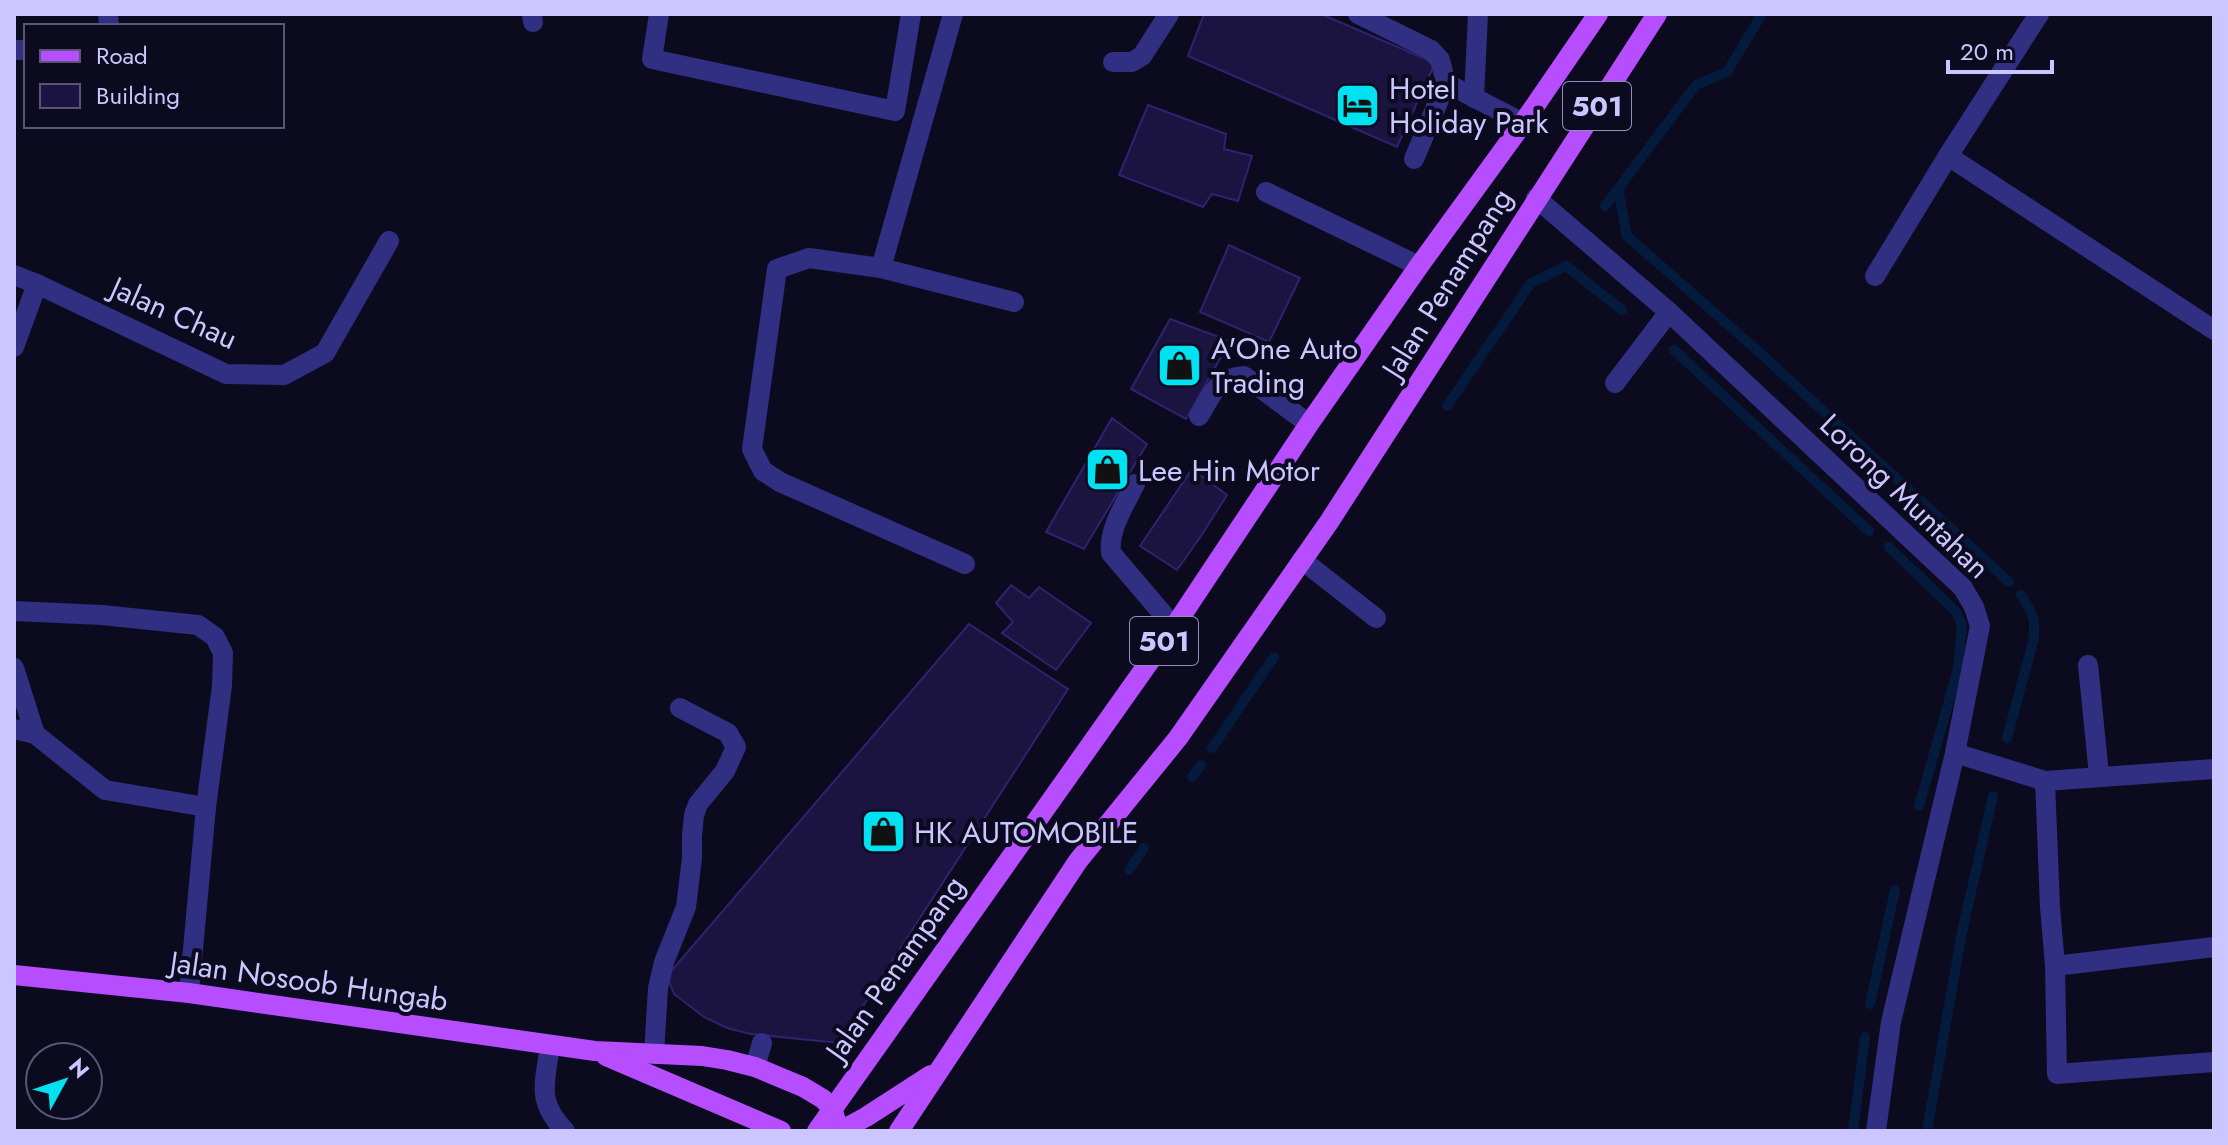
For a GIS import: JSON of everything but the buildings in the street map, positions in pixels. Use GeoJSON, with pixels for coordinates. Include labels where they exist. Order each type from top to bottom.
{"type":"FeatureCollection","features":[{"type":"Feature","properties":{"kind":"main road","name":"Jalan Penampang"},"geometry":{"type":"LineString","coordinates":[[817,1131],[1174,627],[1309,424],[1598,14]]}},
{"type":"Feature","properties":{"kind":"main road","name":"Jalan Penampang"},"geometry":{"type":"LineString","coordinates":[[899,1131],[1078,861],[1178,738],[1302,560],[1657,14]]}},
{"type":"Feature","properties":{"kind":"main road","name":"Jalan Nosoob Hungab"},"geometry":{"type":"LineString","coordinates":[[14,975],[189,993],[595,1051],[702,1056],[755,1067],[803,1087],[832,1108]]}},
{"type":"Feature","properties":{"kind":"main road","name":"Jalan Nosoob Hungab"},"geometry":{"type":"LineString","coordinates":[[595,1051],[781,1131]]}},
{"type":"Feature","properties":{"kind":"main road"},"geometry":{"type":"LineString","coordinates":[[832,1108],[840,1131],[942,1069]]}},
{"type":"Feature","properties":{"kind":"main road"},"geometry":{"type":"LineString","coordinates":[[722,1105],[734,1131]]}},
{"type":"Feature","properties":{"kind":"street"},"geometry":{"type":"LineString","coordinates":[[659,14],[652,59],[895,111],[911,14]]}},
{"type":"Feature","properties":{"kind":"street"},"geometry":{"type":"LineString","coordinates":[[881,268],[953,14]]}},
{"type":"Feature","properties":{"kind":"street"},"geometry":{"type":"LineString","coordinates":[[1113,62],[1132,62],[1142,56],[1169,14]]}},
{"type":"Feature","properties":{"kind":"street"},"geometry":{"type":"LineString","coordinates":[[1358,14],[1431,50],[1440,60],[1446,83],[1414,159]]}},
{"type":"Feature","properties":{"kind":"street"},"geometry":{"type":"LineString","coordinates":[[1474,98],[1478,14]]}},
{"type":"Feature","properties":{"kind":"street"},"geometry":{"type":"LineString","coordinates":[[1875,276],[2039,14]]}},
{"type":"Feature","properties":{"kind":"street"},"geometry":{"type":"LineString","coordinates":[[1446,83],[1523,123]]}},
{"type":"Feature","properties":{"kind":"street"},"geometry":{"type":"LineString","coordinates":[[1948,156],[2214,330]]}},
{"type":"Feature","properties":{"kind":"street"},"geometry":{"type":"LineString","coordinates":[[1266,192],[1419,266]]}},
{"type":"Feature","properties":{"kind":"street","name":"Lorong Muntahan"},"geometry":{"type":"LineString","coordinates":[[1536,198],[1669,312],[1963,588],[1974,607],[1980,626],[1955,753],[1891,1022],[1876,1131]]}},
{"type":"Feature","properties":{"kind":"street","name":"Jalan Chau"},"geometry":{"type":"LineString","coordinates":[[14,275],[226,374],[284,375],[325,353],[389,241]]}},
{"type":"Feature","properties":{"kind":"street"},"geometry":{"type":"LineString","coordinates":[[965,564],[780,482],[763,471],[752,449],[777,269],[809,258],[881,268],[1014,302]]}},
{"type":"Feature","properties":{"kind":"street"},"geometry":{"type":"LineString","coordinates":[[14,347],[37,284]]}},
{"type":"Feature","properties":{"kind":"street"},"geometry":{"type":"LineString","coordinates":[[1615,383],[1669,312]]}},
{"type":"Feature","properties":{"kind":"street"},"geometry":{"type":"LineString","coordinates":[[1199,416],[1218,386],[1230,377],[1244,376],[1309,424]]}},
{"type":"Feature","properties":{"kind":"street"},"geometry":{"type":"LineString","coordinates":[[1135,484],[1112,533],[1111,553],[1174,627]]}},
{"type":"Feature","properties":{"kind":"street"},"geometry":{"type":"LineString","coordinates":[[1302,560],[1376,618]]}},
{"type":"Feature","properties":{"kind":"street"},"geometry":{"type":"LineString","coordinates":[[14,611],[102,615],[198,625],[215,637],[223,653],[189,993]]}},
{"type":"Feature","properties":{"kind":"street"},"geometry":{"type":"LineString","coordinates":[[2088,665],[2099,775]]}},
{"type":"Feature","properties":{"kind":"street"},"geometry":{"type":"LineString","coordinates":[[14,668],[35,734]]}},
{"type":"Feature","properties":{"kind":"street"},"geometry":{"type":"LineString","coordinates":[[654,1054],[658,988],[664,962],[686,907],[694,815],[698,804],[725,771],[736,747],[728,733],[680,708]]}},
{"type":"Feature","properties":{"kind":"street"},"geometry":{"type":"LineString","coordinates":[[14,729],[35,734],[105,790],[206,807]]}},
{"type":"Feature","properties":{"kind":"street"},"geometry":{"type":"LineString","coordinates":[[1955,753],[2045,781],[2214,769]]}},
{"type":"Feature","properties":{"kind":"street"},"geometry":{"type":"LineString","coordinates":[[2045,781],[2055,966],[2057,1074],[2214,1062]]}},
{"type":"Feature","properties":{"kind":"street"},"geometry":{"type":"LineString","coordinates":[[2055,966],[2214,947]]}},
{"type":"Feature","properties":{"kind":"street"},"geometry":{"type":"LineString","coordinates":[[755,1067],[762,1043]]}},
{"type":"Feature","properties":{"kind":"street"},"geometry":{"type":"LineString","coordinates":[[550,1045],[543,1094],[549,1112],[565,1131]]}},
{"type":"Feature","properties":{"kind":"waterway"},"geometry":{"type":"LineString","coordinates":[[1762,14],[1727,72],[1696,85],[1618,189],[1627,236],[1757,350],[2009,582]]}},
{"type":"Feature","properties":{"kind":"waterway"},"geometry":{"type":"LineString","coordinates":[[1605,206],[1618,189]]}},
{"type":"Feature","properties":{"kind":"waterway"},"geometry":{"type":"LineString","coordinates":[[1447,406],[1531,283],[1566,266],[1622,310]]}},
{"type":"Feature","properties":{"kind":"waterway"},"geometry":{"type":"LineString","coordinates":[[1674,350],[1869,531]]}},
{"type":"Feature","properties":{"kind":"waterway"},"geometry":{"type":"LineString","coordinates":[[1889,547],[1956,612],[1962,625],[1958,669],[1919,806]]}},
{"type":"Feature","properties":{"kind":"waterway"},"geometry":{"type":"LineString","coordinates":[[2007,738],[2034,638],[2034,620],[2021,595]]}},
{"type":"Feature","properties":{"kind":"waterway"},"geometry":{"type":"LineString","coordinates":[[1212,748],[1274,657]]}},
{"type":"Feature","properties":{"kind":"waterway"},"geometry":{"type":"LineString","coordinates":[[1192,777],[1201,765]]}},
{"type":"Feature","properties":{"kind":"waterway"},"geometry":{"type":"LineString","coordinates":[[1927,1131],[1962,932],[1993,796]]}},
{"type":"Feature","properties":{"kind":"waterway"},"geometry":{"type":"LineString","coordinates":[[1129,870],[1144,848]]}},
{"type":"Feature","properties":{"kind":"waterway"},"geometry":{"type":"LineString","coordinates":[[1870,1004],[1895,890]]}},
{"type":"Feature","properties":{"kind":"waterway"},"geometry":{"type":"LineString","coordinates":[[1853,1131],[1865,1037]]}},
{"type":"Feature","properties":{"kind":"place","name":"Hotel Holiday Park"},"geometry":{"type":"Point","coordinates":[1358,105]}},
{"type":"Feature","properties":{"kind":"place","name":"A'One Auto Trading"},"geometry":{"type":"Point","coordinates":[1180,365]}},
{"type":"Feature","properties":{"kind":"place","name":"Lee Hin Motor"},"geometry":{"type":"Point","coordinates":[1107,470]}},
{"type":"Feature","properties":{"kind":"place","name":"HK AUTOMOBILE"},"geometry":{"type":"Point","coordinates":[883,832]}}]}
